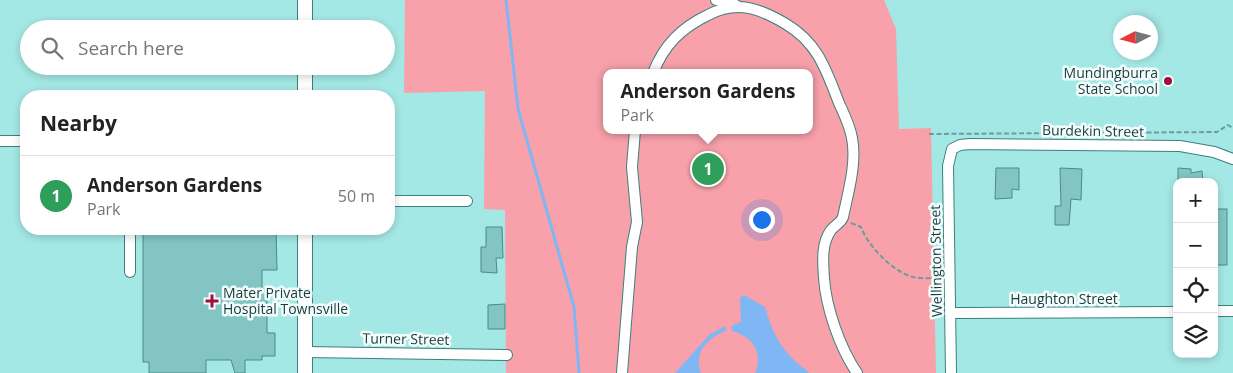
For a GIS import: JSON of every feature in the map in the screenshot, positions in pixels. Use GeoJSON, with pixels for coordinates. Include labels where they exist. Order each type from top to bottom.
{"type":"FeatureCollection","features":[{"type":"Feature","properties":{"kind":"street"},"geometry":{"type":"LineString","coordinates":[[305,0],[305,20]]}},
{"type":"Feature","properties":{"kind":"street"},"geometry":{"type":"LineString","coordinates":[[716,0],[766,12],[799,32],[822,59],[852,138],[853,160],[842,220],[831,229],[824,243],[824,279],[830,314],[857,373]]}},
{"type":"Feature","properties":{"kind":"street"},"geometry":{"type":"LineString","coordinates":[[655,69],[659,58],[674,35],[695,21],[714,12],[737,6]]}},
{"type":"Feature","properties":{"kind":"street"},"geometry":{"type":"LineString","coordinates":[[304,90],[305,75]]}},
{"type":"Feature","properties":{"kind":"street"},"geometry":{"type":"LineString","coordinates":[[622,373],[632,247],[637,222],[632,167],[635,134]]}},
{"type":"Feature","properties":{"kind":"street"},"geometry":{"type":"LineString","coordinates":[[0,142],[20,142]]}},
{"type":"Feature","properties":{"kind":"street","name":"Burdekin Street"},"geometry":{"type":"LineString","coordinates":[[952,149],[960,144],[1180,146],[1214,152],[1233,159]]}},
{"type":"Feature","properties":{"kind":"street","name":"Wellington Street"},"geometry":{"type":"LineString","coordinates":[[951,373],[952,313],[948,166],[952,149]]}},
{"type":"Feature","properties":{"kind":"street"},"geometry":{"type":"LineString","coordinates":[[395,201],[467,201]]}},
{"type":"Feature","properties":{"kind":"street"},"geometry":{"type":"LineString","coordinates":[[130,235],[130,272]]}},
{"type":"Feature","properties":{"kind":"street"},"geometry":{"type":"LineString","coordinates":[[305,235],[305,373]]}},
{"type":"Feature","properties":{"kind":"street"},"geometry":{"type":"LineString","coordinates":[[1218,311],[1233,311]]}},
{"type":"Feature","properties":{"kind":"street","name":"Haughton Street"},"geometry":{"type":"LineString","coordinates":[[952,313],[1173,312]]}},
{"type":"Feature","properties":{"kind":"street","name":"Turner Street"},"geometry":{"type":"LineString","coordinates":[[305,352],[506,355]]}},
{"type":"Feature","properties":{"kind":"path"},"geometry":{"type":"LineString","coordinates":[[929,134],[1218,132],[1228,125],[1233,128]]}},
{"type":"Feature","properties":{"kind":"path"},"geometry":{"type":"LineString","coordinates":[[842,220],[860,227],[866,240],[883,259],[912,277],[951,277]]}},
{"type":"Feature","properties":{"kind":"shaded area"},"geometry":{"type":"Polygon","coordinates":[[[405,0],[884,0],[896,29],[899,129],[931,128],[936,373],[506,373],[505,210],[484,209],[485,91],[404,93],[405,0]]]}},
{"type":"Feature","properties":{"kind":"water"},"geometry":{"type":"Polygon","coordinates":[[[744,295],[765,307],[779,342],[788,354],[809,373],[755,373],[758,359],[754,346],[745,337],[732,331],[731,326],[741,322],[740,298],[744,295]]]}},
{"type":"Feature","properties":{"kind":"water"},"geometry":{"type":"Polygon","coordinates":[[[726,326],[726,331],[713,337],[704,347],[699,359],[701,373],[675,373],[710,334],[726,326]]]}},
{"type":"Feature","properties":{"kind":"building"},"geometry":{"type":"Polygon","coordinates":[[[996,168],[1019,168],[1019,190],[1012,189],[1012,198],[995,199],[996,168]]]}},
{"type":"Feature","properties":{"kind":"building"},"geometry":{"type":"Polygon","coordinates":[[[1060,168],[1082,169],[1081,200],[1071,199],[1069,225],[1055,225],[1055,206],[1061,206],[1060,168]]]}},
{"type":"Feature","properties":{"kind":"building"},"geometry":{"type":"Polygon","coordinates":[[[1178,168],[1191,169],[1191,173],[1202,171],[1203,178],[1178,178],[1178,168]]]}},
{"type":"Feature","properties":{"kind":"building"},"geometry":{"type":"Polygon","coordinates":[[[1218,209],[1227,209],[1227,265],[1218,265],[1218,209]]]}},
{"type":"Feature","properties":{"kind":"building"},"geometry":{"type":"Polygon","coordinates":[[[486,227],[502,227],[503,258],[496,258],[497,273],[481,272],[481,247],[486,247],[486,227]]]}},
{"type":"Feature","properties":{"kind":"building","name":"Mater Private Hospital Townsville"},"geometry":{"type":"Polygon","coordinates":[[[143,235],[276,235],[277,270],[262,270],[262,289],[267,289],[267,333],[275,333],[275,356],[262,356],[262,360],[245,360],[245,373],[235,373],[231,360],[206,360],[206,373],[149,373],[149,362],[143,362],[143,235]]]}},
{"type":"Feature","properties":{"kind":"building"},"geometry":{"type":"Polygon","coordinates":[[[505,304],[505,329],[488,329],[488,305],[505,304]]]}},
{"type":"Feature","properties":{"kind":"waterway"},"geometry":{"type":"LineString","coordinates":[[506,0],[518,109],[574,307],[579,373]]}},
{"type":"Feature","properties":{"kind":"place","name":"Mundingburra State School"},"geometry":{"type":"Point","coordinates":[1168,81]}},
{"type":"Feature","properties":{"kind":"place","name":"Anderson Gardens"},"geometry":{"type":"Point","coordinates":[708,169]}},
{"type":"Feature","properties":{"kind":"place","name":"Mater Private Hospital Townsville"},"geometry":{"type":"Point","coordinates":[212,301]}}]}
